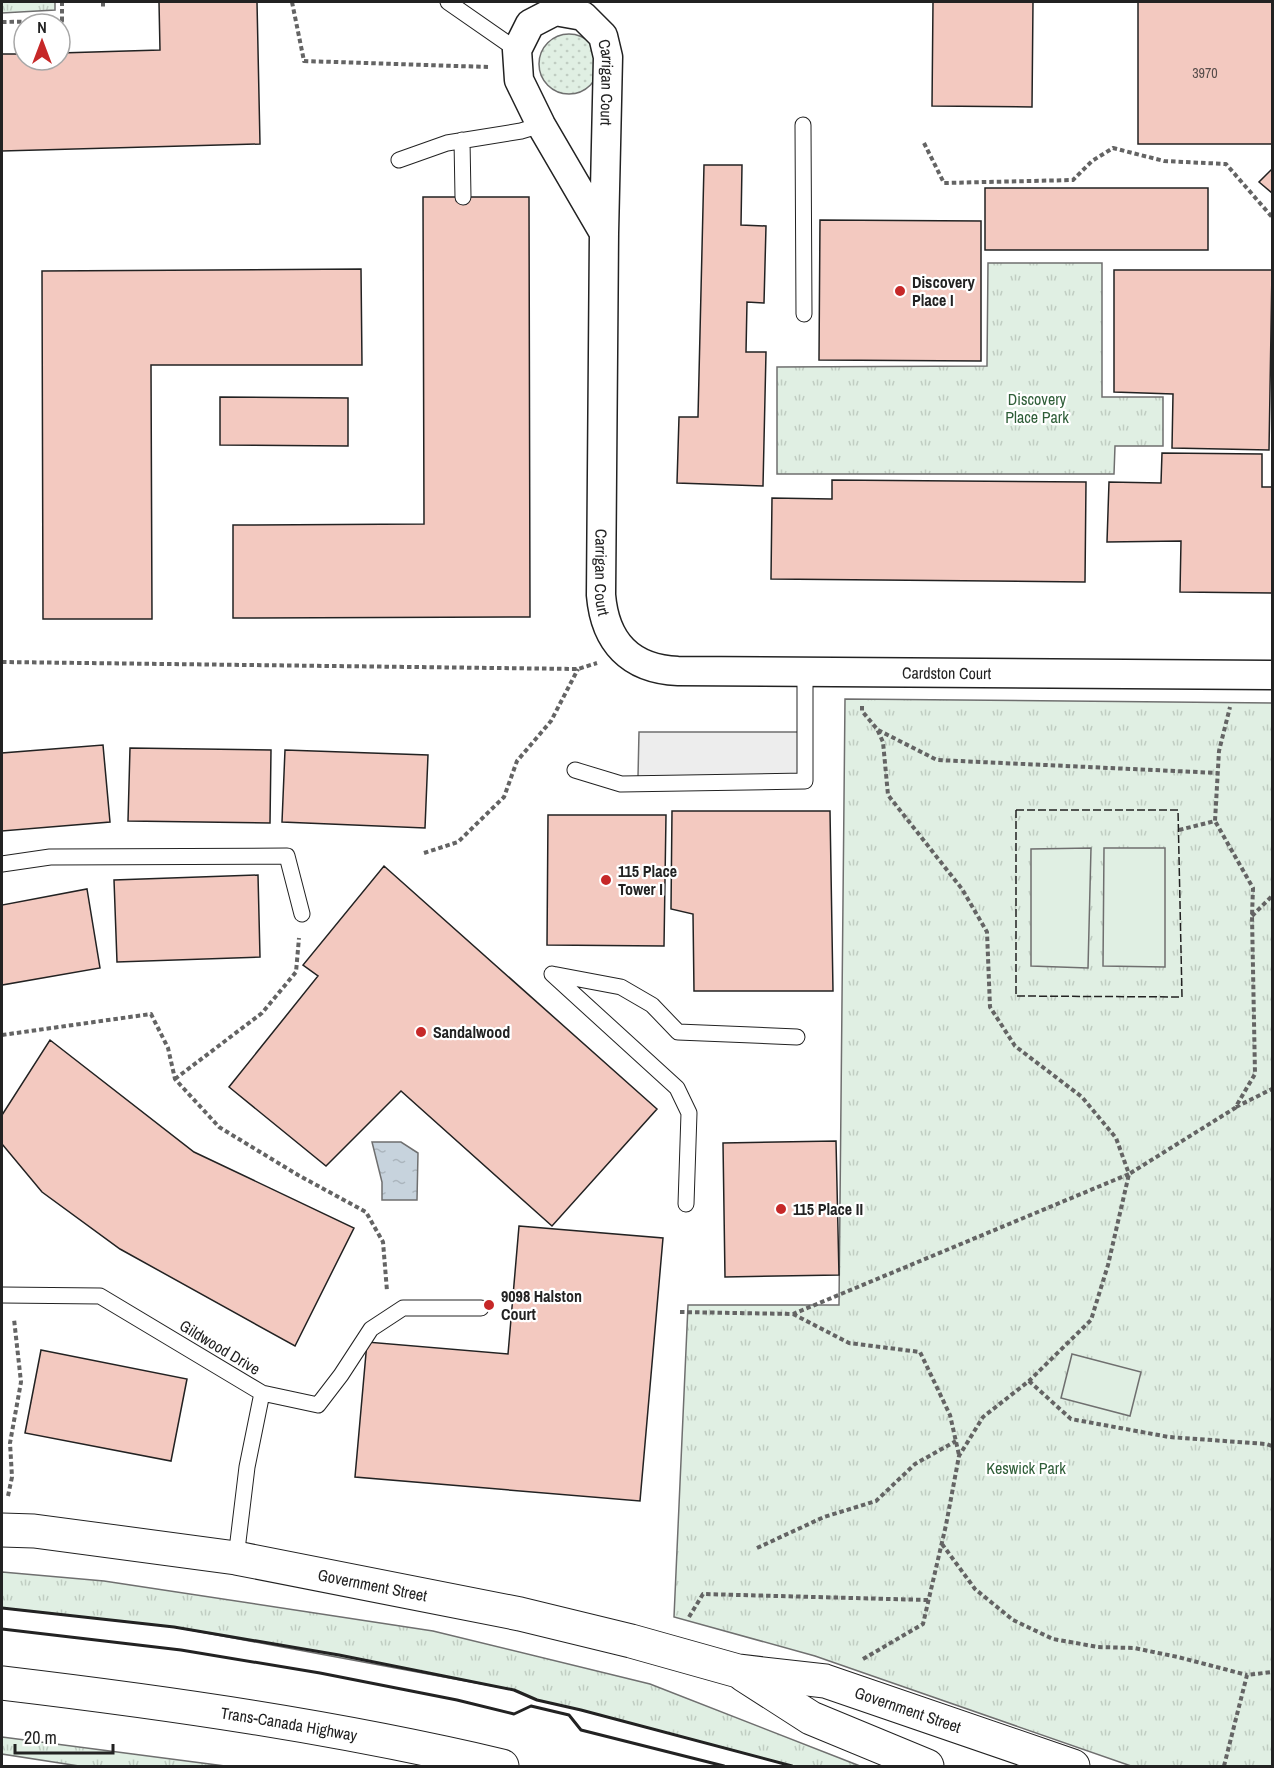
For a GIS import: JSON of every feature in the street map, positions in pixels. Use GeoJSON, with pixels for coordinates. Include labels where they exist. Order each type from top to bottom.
{"type":"FeatureCollection","features":[{"type":"Feature","properties":{"kind":"main road","name":"Government Street"},"geometry":{"type":"LineString","coordinates":[[2,1530],[34,1531],[236,1558],[520,1614],[631,1641],[738,1671],[825,1681],[1073,1767]]}},
{"type":"Feature","properties":{"kind":"main road","name":"Government Street"},"geometry":{"type":"LineString","coordinates":[[738,1671],[811,1718],[927,1767]]}},
{"type":"Feature","properties":{"kind":"main road","name":"Trans-Canada Highway"},"geometry":{"type":"LineString","coordinates":[[2,1683],[123,1697],[245,1715],[365,1737],[502,1767]]}},
{"type":"Feature","properties":{"kind":"street","name":"Carrigan Court"},"geometry":{"type":"LineString","coordinates":[[517,50],[530,24],[555,11],[583,16],[603,36],[608,57],[601,595],[602,613],[607,628],[625,654]]}},
{"type":"Feature","properties":{"kind":"street"},"geometry":{"type":"LineString","coordinates":[[517,50],[519,80],[541,125],[604,233]]}},
{"type":"Feature","properties":{"kind":"street","name":"Cardston Court"},"geometry":{"type":"LineString","coordinates":[[625,654],[650,667],[664,670],[1272,675]]}},
{"type":"Feature","properties":{"kind":"lane"},"geometry":{"type":"LineString","coordinates":[[448,2],[517,50]]}},
{"type":"Feature","properties":{"kind":"lane"},"geometry":{"type":"LineString","coordinates":[[399,160],[447,143],[521,131],[541,125]]}},
{"type":"Feature","properties":{"kind":"lane"},"geometry":{"type":"LineString","coordinates":[[803,125],[804,314]]}},
{"type":"Feature","properties":{"kind":"lane"},"geometry":{"type":"LineString","coordinates":[[462,141],[463,197]]}},
{"type":"Feature","properties":{"kind":"lane"},"geometry":{"type":"LineString","coordinates":[[575,770],[621,784],[805,781],[805,672]]}},
{"type":"Feature","properties":{"kind":"lane"},"geometry":{"type":"LineString","coordinates":[[2,864],[50,857],[287,856],[302,914]]}},
{"type":"Feature","properties":{"kind":"lane"},"geometry":{"type":"LineString","coordinates":[[686,1204],[689,1113],[677,1088],[552,974],[621,987],[652,1005],[678,1032],[797,1037]]}},
{"type":"Feature","properties":{"kind":"lane","name":"Gildwood Drive"},"geometry":{"type":"LineString","coordinates":[[4,1295],[100,1296],[262,1393],[247,1467],[236,1558]]}},
{"type":"Feature","properties":{"kind":"lane"},"geometry":{"type":"LineString","coordinates":[[262,1393],[318,1405],[371,1329],[403,1308],[481,1308]]}},
{"type":"Feature","properties":{"kind":"path"},"geometry":{"type":"LineString","coordinates":[[2,22],[62,21],[62,2]]}},
{"type":"Feature","properties":{"kind":"path"},"geometry":{"type":"LineString","coordinates":[[292,2],[304,61],[489,68]]}},
{"type":"Feature","properties":{"kind":"path"},"geometry":{"type":"LineString","coordinates":[[924,143],[944,183],[1073,180],[1092,161],[1113,148],[1164,161],[1226,164],[1272,218]]}},
{"type":"Feature","properties":{"kind":"path"},"geometry":{"type":"LineString","coordinates":[[2,662],[578,669],[625,654]]}},
{"type":"Feature","properties":{"kind":"path"},"geometry":{"type":"LineString","coordinates":[[424,853],[458,842],[504,797],[517,761],[551,721],[578,669]]}},
{"type":"Feature","properties":{"kind":"path"},"geometry":{"type":"LineString","coordinates":[[854,1664],[923,1624],[959,1456],[983,1417],[1029,1381],[1090,1320],[1108,1265],[1129,1174],[1116,1138],[1082,1097],[1015,1046],[990,1007],[987,932],[962,889],[888,795],[883,742],[877,729],[862,711],[862,705]]}},
{"type":"Feature","properties":{"kind":"path"},"geometry":{"type":"LineString","coordinates":[[1230,707],[1219,751],[1215,820],[1253,888],[1255,1074],[1235,1108]]}},
{"type":"Feature","properties":{"kind":"path"},"geometry":{"type":"LineString","coordinates":[[877,729],[937,760],[1218,773]]}},
{"type":"Feature","properties":{"kind":"path"},"geometry":{"type":"LineString","coordinates":[[1179,830],[1215,820]]}},
{"type":"Feature","properties":{"kind":"path"},"geometry":{"type":"LineString","coordinates":[[1252,916],[1272,896]]}},
{"type":"Feature","properties":{"kind":"path"},"geometry":{"type":"LineString","coordinates":[[175,1079],[262,1013],[296,972],[298,957]]}},
{"type":"Feature","properties":{"kind":"path"},"geometry":{"type":"LineString","coordinates":[[2,1035],[151,1014],[168,1048],[175,1079],[219,1127],[298,1175],[366,1212],[383,1242],[392,1315]]}},
{"type":"Feature","properties":{"kind":"path"},"geometry":{"type":"LineString","coordinates":[[680,1312],[793,1314],[1129,1174],[1235,1108],[1272,1089]]}},
{"type":"Feature","properties":{"kind":"path"},"geometry":{"type":"LineString","coordinates":[[4,1295],[14,1316],[21,1382],[10,1443],[12,1477],[8,1496]]}},
{"type":"Feature","properties":{"kind":"path"},"geometry":{"type":"LineString","coordinates":[[793,1314],[849,1343],[920,1352],[950,1415],[959,1456]]}},
{"type":"Feature","properties":{"kind":"path"},"geometry":{"type":"LineString","coordinates":[[1029,1381],[1071,1419],[1169,1437],[1272,1446]]}},
{"type":"Feature","properties":{"kind":"path"},"geometry":{"type":"LineString","coordinates":[[757,1548],[824,1517],[876,1501],[915,1464],[956,1441]]}},
{"type":"Feature","properties":{"kind":"path"},"geometry":{"type":"LineString","coordinates":[[942,1543],[975,1589],[1013,1620],[1053,1639],[1098,1647],[1134,1648],[1167,1654],[1247,1675],[1272,1672]]}},
{"type":"Feature","properties":{"kind":"path"},"geometry":{"type":"LineString","coordinates":[[689,1617],[703,1594],[928,1600]]}},
{"type":"Feature","properties":{"kind":"path"},"geometry":{"type":"LineString","coordinates":[[1224,1767],[1247,1675]]}},
{"type":"Feature","properties":{"kind":"green space"},"geometry":{"type":"Polygon","coordinates":[[[2,2],[55,2],[55,10],[2,13],[2,2]]]}},
{"type":"Feature","properties":{"kind":"green space"},"geometry":{"type":"Polygon","coordinates":[[[569,34],[590,43],[599,64],[590,85],[569,94],[548,85],[539,64],[548,43],[569,34]]]}},
{"type":"Feature","properties":{"kind":"green space","name":"Discovery Place Park"},"geometry":{"type":"Polygon","coordinates":[[[988,263],[1102,263],[1102,397],[1163,397],[1163,446],[1115,446],[1114,474],[777,474],[777,367],[987,366],[988,263]]]}},
{"type":"Feature","properties":{"kind":"green space","name":"Keswick Park"},"geometry":{"type":"Polygon","coordinates":[[[845,699],[1272,703],[1272,1766],[1131,1766],[815,1656],[674,1617],[688,1305],[839,1305],[845,699]]]}},
{"type":"Feature","properties":{"kind":"green space"},"geometry":{"type":"Polygon","coordinates":[[[1091,848],[1088,968],[1031,966],[1031,849],[1091,848]]]}},
{"type":"Feature","properties":{"kind":"green space"},"geometry":{"type":"Polygon","coordinates":[[[1104,848],[1165,848],[1165,967],[1103,966],[1104,848]]]}},
{"type":"Feature","properties":{"kind":"green space"},"geometry":{"type":"Polygon","coordinates":[[[1072,1354],[1141,1372],[1130,1416],[1061,1398],[1072,1354]]]}},
{"type":"Feature","properties":{"kind":"green space"},"geometry":{"type":"Polygon","coordinates":[[[2,1572],[104,1581],[433,1631],[650,1684],[860,1766],[792,1766],[537,1700],[514,1690],[174,1627],[2,1608],[2,1572]]]}},
{"type":"Feature","properties":{"kind":"green space"},"geometry":{"type":"Polygon","coordinates":[[[2,1737],[225,1766],[79,1766],[2,1754],[2,1737]]]}},
{"type":"Feature","properties":{"kind":"shaded area"},"geometry":{"type":"Polygon","coordinates":[[[639,732],[804,732],[803,778],[638,777],[639,732]]]}},
{"type":"Feature","properties":{"kind":"water"},"geometry":{"type":"Polygon","coordinates":[[[372,1142],[401,1142],[418,1153],[417,1200],[382,1200],[382,1182],[372,1142]]]}},
{"type":"Feature","properties":{"kind":"building"},"geometry":{"type":"Polygon","coordinates":[[[159,2],[257,2],[260,144],[2,151],[2,54],[12,54],[12,72],[72,72],[72,53],[160,50],[159,2]]]}},
{"type":"Feature","properties":{"kind":"building"},"geometry":{"type":"Polygon","coordinates":[[[933,2],[1033,2],[1032,107],[932,106],[933,2]]]}},
{"type":"Feature","properties":{"kind":"building"},"geometry":{"type":"Polygon","coordinates":[[[1138,2],[1272,2],[1272,144],[1138,144],[1138,2]]]}},
{"type":"Feature","properties":{"kind":"building"},"geometry":{"type":"Polygon","coordinates":[[[704,165],[742,165],[741,225],[766,226],[764,303],[747,302],[746,352],[766,352],[763,486],[677,483],[679,417],[698,417],[704,165]]]}},
{"type":"Feature","properties":{"kind":"building"},"geometry":{"type":"Polygon","coordinates":[[[1272,169],[1272,193],[1259,182],[1272,169]]]}},
{"type":"Feature","properties":{"kind":"building"},"geometry":{"type":"Polygon","coordinates":[[[985,188],[1208,188],[1208,250],[985,250],[985,188]]]}},
{"type":"Feature","properties":{"kind":"building"},"geometry":{"type":"Polygon","coordinates":[[[423,197],[529,197],[530,617],[233,618],[233,525],[424,524],[423,197]]]}},
{"type":"Feature","properties":{"kind":"building","name":"Discovery Place I"},"geometry":{"type":"Polygon","coordinates":[[[820,220],[981,221],[981,361],[819,360],[820,220]]]}},
{"type":"Feature","properties":{"kind":"building"},"geometry":{"type":"Polygon","coordinates":[[[361,269],[362,365],[151,365],[152,619],[43,619],[42,271],[361,269]]]}},
{"type":"Feature","properties":{"kind":"building"},"geometry":{"type":"Polygon","coordinates":[[[1114,270],[1272,270],[1269,450],[1172,448],[1173,394],[1114,392],[1114,270]]]}},
{"type":"Feature","properties":{"kind":"building"},"geometry":{"type":"Polygon","coordinates":[[[220,397],[348,398],[348,446],[220,445],[220,397]]]}},
{"type":"Feature","properties":{"kind":"building"},"geometry":{"type":"Polygon","coordinates":[[[1162,453],[1262,454],[1262,487],[1272,487],[1272,593],[1180,592],[1181,541],[1107,542],[1109,482],[1161,483],[1162,453]]]}},
{"type":"Feature","properties":{"kind":"building"},"geometry":{"type":"Polygon","coordinates":[[[832,480],[1086,482],[1085,582],[771,579],[772,498],[832,499],[832,480]]]}},
{"type":"Feature","properties":{"kind":"building"},"geometry":{"type":"Polygon","coordinates":[[[103,745],[110,822],[2,831],[2,753],[103,745]]]}},
{"type":"Feature","properties":{"kind":"building"},"geometry":{"type":"Polygon","coordinates":[[[130,748],[271,750],[270,823],[128,821],[130,748]]]}},
{"type":"Feature","properties":{"kind":"building"},"geometry":{"type":"Polygon","coordinates":[[[285,750],[428,755],[425,828],[282,822],[285,750]]]}},
{"type":"Feature","properties":{"kind":"building"},"geometry":{"type":"Polygon","coordinates":[[[672,811],[830,811],[833,991],[694,991],[693,914],[671,909],[672,811]]]}},
{"type":"Feature","properties":{"kind":"building","name":"115 Place Tower I"},"geometry":{"type":"Polygon","coordinates":[[[548,815],[666,815],[664,946],[547,945],[548,815]]]}},
{"type":"Feature","properties":{"kind":"building","name":"Sandalwood"},"geometry":{"type":"Polygon","coordinates":[[[384,866],[657,1109],[552,1226],[401,1091],[326,1166],[229,1087],[318,976],[303,965],[384,866]]]}},
{"type":"Feature","properties":{"kind":"building"},"geometry":{"type":"Polygon","coordinates":[[[258,875],[260,957],[117,962],[114,880],[258,875]]]}},
{"type":"Feature","properties":{"kind":"building"},"geometry":{"type":"Polygon","coordinates":[[[87,889],[100,968],[2,985],[2,905],[87,889]]]}},
{"type":"Feature","properties":{"kind":"building"},"geometry":{"type":"Polygon","coordinates":[[[50,1040],[194,1152],[354,1228],[295,1346],[120,1249],[42,1192],[2,1144],[2,1115],[50,1040]]]}},
{"type":"Feature","properties":{"kind":"building","name":"115 Place II"},"geometry":{"type":"Polygon","coordinates":[[[836,1141],[839,1275],[725,1277],[723,1143],[836,1141]]]}},
{"type":"Feature","properties":{"kind":"building"},"geometry":{"type":"Polygon","coordinates":[[[519,1226],[663,1238],[640,1501],[355,1477],[367,1342],[508,1354],[519,1226]]]}},
{"type":"Feature","properties":{"kind":"building"},"geometry":{"type":"Polygon","coordinates":[[[41,1350],[187,1379],[171,1461],[25,1433],[41,1350]]]}},
{"type":"Feature","properties":{"kind":"fence"},"geometry":{"type":"LineString","coordinates":[[1016,810],[1178,810],[1182,997],[1016,996],[1016,810]]}},
{"type":"Feature","properties":{"kind":"wall"},"geometry":{"type":"LineString","coordinates":[[2,1608],[174,1627],[339,1655],[514,1690],[537,1700],[792,1766]]}},
{"type":"Feature","properties":{"kind":"wall"},"geometry":{"type":"LineString","coordinates":[[2,1629],[181,1650],[320,1673],[457,1700],[514,1714],[531,1706],[569,1715],[581,1730],[724,1766]]}},
{"type":"Feature","properties":{"kind":"place","name":"Discovery Place I"},"geometry":{"type":"Point","coordinates":[900,291]}},
{"type":"Feature","properties":{"kind":"place","name":"115 Place Tower I"},"geometry":{"type":"Point","coordinates":[606,880]}},
{"type":"Feature","properties":{"kind":"place","name":"Sandalwood"},"geometry":{"type":"Point","coordinates":[421,1032]}},
{"type":"Feature","properties":{"kind":"place","name":"115 Place II"},"geometry":{"type":"Point","coordinates":[781,1209]}},
{"type":"Feature","properties":{"kind":"place","name":"9098 Halston Court"},"geometry":{"type":"Point","coordinates":[489,1305]}}]}
